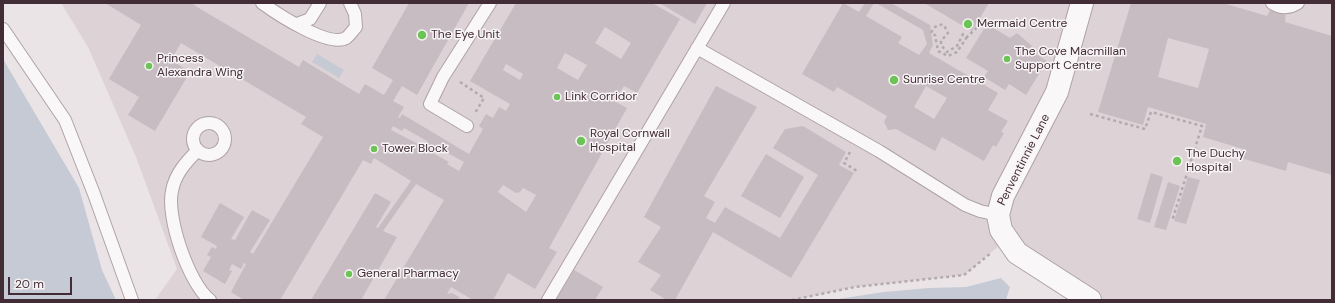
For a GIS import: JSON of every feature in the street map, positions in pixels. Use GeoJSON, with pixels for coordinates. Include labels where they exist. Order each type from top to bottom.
{"type":"FeatureCollection","features":[{"type":"Feature","properties":{"kind":"street","name":"Penventinnie Lane"},"geometry":{"type":"LineString","coordinates":[[1082,3],[1057,92],[1003,196],[998,214],[1001,230],[1006,240],[1017,253],[1090,300]]}},
{"type":"Feature","properties":{"kind":"lane"},"geometry":{"type":"LineString","coordinates":[[262,3],[318,37],[335,41],[346,38],[356,27],[355,14],[350,3]]}},
{"type":"Feature","properties":{"kind":"lane"},"geometry":{"type":"LineString","coordinates":[[297,24],[310,19],[320,3]]}},
{"type":"Feature","properties":{"kind":"lane"},"geometry":{"type":"LineString","coordinates":[[467,126],[430,104],[444,77],[490,3]]}},
{"type":"Feature","properties":{"kind":"lane"},"geometry":{"type":"LineString","coordinates":[[548,300],[724,3]]}},
{"type":"Feature","properties":{"kind":"lane"},"geometry":{"type":"LineString","coordinates":[[1272,3],[1284,8],[1298,3]]}},
{"type":"Feature","properties":{"kind":"lane"},"geometry":{"type":"LineString","coordinates":[[3,29],[65,120],[94,194],[132,300]]}},
{"type":"Feature","properties":{"kind":"lane"},"geometry":{"type":"LineString","coordinates":[[697,48],[879,151],[965,204],[980,211],[998,214]]}},
{"type":"Feature","properties":{"kind":"lane"},"geometry":{"type":"LineString","coordinates":[[198,150],[177,176],[172,189],[171,210],[189,272],[200,290],[210,300]]}},
{"type":"Feature","properties":{"kind":"path"},"geometry":{"type":"LineString","coordinates":[[967,37],[963,34],[957,46],[948,52],[941,45],[941,41],[948,33],[944,25],[939,24],[934,27],[931,33],[935,35],[938,51],[948,56],[957,52],[967,37],[985,20]]}},
{"type":"Feature","properties":{"kind":"path"},"geometry":{"type":"LineString","coordinates":[[463,77],[459,83],[484,98],[467,126]]}},
{"type":"Feature","properties":{"kind":"path"},"geometry":{"type":"LineString","coordinates":[[1090,114],[1145,129],[1151,112],[1202,126],[1172,221]]}},
{"type":"Feature","properties":{"kind":"path"},"geometry":{"type":"LineString","coordinates":[[852,149],[844,163],[857,171]]}},
{"type":"Feature","properties":{"kind":"path"},"geometry":{"type":"LineString","coordinates":[[792,300],[855,287],[964,275],[1006,240]]}},
{"type":"Feature","properties":{"kind":"shaded area","name":"Royal Cornwall Hospital"},"geometry":{"type":"Polygon","coordinates":[[[61,3],[1332,3],[1332,300],[1090,300],[999,246],[964,275],[855,287],[792,300],[155,300],[177,269],[136,157],[88,47],[61,3]]]}},
{"type":"Feature","properties":{"kind":"shaded area"},"geometry":{"type":"Polygon","coordinates":[[[317,54],[344,70],[339,78],[312,62],[317,54]]]}},
{"type":"Feature","properties":{"kind":"shaded area"},"geometry":{"type":"Polygon","coordinates":[[[3,59],[79,188],[102,270],[116,300],[3,300],[3,59]]]}},
{"type":"Feature","properties":{"kind":"shaded area"},"geometry":{"type":"Polygon","coordinates":[[[1001,278],[1010,287],[1006,300],[831,300],[884,292],[929,288],[966,287],[1001,278]]]}},
{"type":"Feature","properties":{"kind":"building","name":"Tower Block"},"geometry":{"type":"Polygon","coordinates":[[[105,3],[194,3],[193,4],[197,7],[299,67],[303,60],[359,94],[365,84],[384,95],[393,80],[372,68],[409,3],[469,3],[417,95],[402,86],[393,101],[404,107],[398,117],[400,118],[402,114],[469,154],[483,129],[479,126],[486,114],[493,118],[499,107],[506,111],[510,104],[470,81],[516,3],[652,3],[680,19],[637,93],[624,86],[614,101],[627,108],[549,248],[557,252],[535,289],[508,273],[493,300],[473,300],[451,287],[447,294],[452,293],[459,297],[460,300],[384,300],[444,200],[416,184],[383,231],[397,237],[361,300],[311,300],[375,193],[391,202],[376,227],[378,228],[411,181],[374,158],[371,164],[363,160],[280,300],[244,300],[231,292],[246,264],[244,263],[241,269],[232,264],[229,270],[232,271],[225,284],[203,271],[211,257],[207,255],[212,247],[216,249],[217,246],[201,237],[220,203],[244,217],[231,239],[235,240],[252,210],[270,220],[250,252],[253,254],[323,137],[301,124],[306,117],[181,43],[171,60],[190,72],[155,131],[128,115],[139,97],[109,79],[141,25],[105,3]],[[605,27],[595,43],[621,59],[631,43],[605,27]],[[565,53],[557,68],[578,80],[587,65],[565,53]],[[506,64],[503,70],[520,80],[523,74],[506,64]],[[393,126],[391,130],[424,147],[427,141],[404,128],[402,131],[393,126]],[[435,146],[431,152],[449,162],[447,164],[459,171],[464,162],[435,146]],[[503,185],[498,192],[526,212],[536,195],[523,188],[520,192],[516,193],[503,185]]]}},
{"type":"Feature","properties":{"kind":"building"},"geometry":{"type":"Polygon","coordinates":[[[707,3],[695,24],[661,4],[707,3]]]}},
{"type":"Feature","properties":{"kind":"building","name":"Sunrise Centre"},"geometry":{"type":"Polygon","coordinates":[[[843,3],[859,12],[865,3],[874,3],[866,16],[902,37],[898,43],[919,55],[927,44],[923,30],[876,3],[891,3],[930,25],[933,45],[929,53],[998,93],[988,110],[1008,121],[1001,132],[1004,133],[996,147],[993,145],[984,161],[942,137],[935,151],[896,129],[888,130],[884,122],[887,116],[837,87],[834,92],[802,74],[843,3]],[[926,86],[914,107],[934,119],[947,98],[926,86]]]}},
{"type":"Feature","properties":{"kind":"building","name":"Mermaid Centre"},"geometry":{"type":"Polygon","coordinates":[[[924,3],[989,3],[972,31],[924,3]]]}},
{"type":"Feature","properties":{"kind":"building","name":"The Duchy Hospital"},"geometry":{"type":"Polygon","coordinates":[[[1131,3],[1223,3],[1267,16],[1274,3],[1286,3],[1285,22],[1332,36],[1332,175],[1288,162],[1286,171],[1241,158],[1243,149],[1203,137],[1206,124],[1148,107],[1143,125],[1098,112],[1131,3]],[[1168,38],[1158,77],[1198,88],[1209,49],[1168,38]]]}},
{"type":"Feature","properties":{"kind":"building","name":"The Cove Macmillan Support Centre"},"geometry":{"type":"Polygon","coordinates":[[[987,24],[1010,38],[1017,33],[1032,46],[1029,50],[1047,61],[1026,95],[1009,84],[1005,90],[984,77],[988,71],[966,58],[987,24]]]}},
{"type":"Feature","properties":{"kind":"building"},"geometry":{"type":"Polygon","coordinates":[[[716,86],[757,107],[704,196],[715,202],[706,218],[715,223],[725,207],[780,238],[818,175],[773,148],[785,129],[803,126],[846,152],[839,165],[854,173],[791,278],[713,232],[675,300],[667,300],[650,290],[661,275],[638,262],[661,227],[644,217],[716,86]]]}},
{"type":"Feature","properties":{"kind":"building"},"geometry":{"type":"Polygon","coordinates":[[[766,154],[804,177],[780,218],[741,196],[766,154]]]}},
{"type":"Feature","properties":{"kind":"building"},"geometry":{"type":"Polygon","coordinates":[[[1151,173],[1163,177],[1150,223],[1137,219],[1151,173]]]}},
{"type":"Feature","properties":{"kind":"building"},"geometry":{"type":"Polygon","coordinates":[[[1188,177],[1200,180],[1186,224],[1174,221],[1188,177]]]}},
{"type":"Feature","properties":{"kind":"building"},"geometry":{"type":"Polygon","coordinates":[[[1168,182],[1180,186],[1166,230],[1154,227],[1168,182]]]}},
{"type":"Feature","properties":{"kind":"building"},"geometry":{"type":"Polygon","coordinates":[[[574,270],[603,287],[595,300],[556,300],[574,270]]]}},
{"type":"Feature","properties":{"kind":"place","name":"Mermaid Centre"},"geometry":{"type":"Point","coordinates":[968,24]}},
{"type":"Feature","properties":{"kind":"place","name":"The Eye Unit"},"geometry":{"type":"Point","coordinates":[422,35]}},
{"type":"Feature","properties":{"kind":"place","name":"The Cove Macmillan Support Centre"},"geometry":{"type":"Point","coordinates":[1007,59]}},
{"type":"Feature","properties":{"kind":"place","name":"Princess Alexandra Wing"},"geometry":{"type":"Point","coordinates":[149,66]}},
{"type":"Feature","properties":{"kind":"place","name":"Sunrise Centre"},"geometry":{"type":"Point","coordinates":[894,80]}},
{"type":"Feature","properties":{"kind":"place","name":"Link Corridor"},"geometry":{"type":"Point","coordinates":[557,97]}},
{"type":"Feature","properties":{"kind":"place","name":"Royal Cornwall Hospital"},"geometry":{"type":"Point","coordinates":[581,141]}},
{"type":"Feature","properties":{"kind":"place","name":"Tower Block"},"geometry":{"type":"Point","coordinates":[374,149]}},
{"type":"Feature","properties":{"kind":"place","name":"The Duchy Hospital"},"geometry":{"type":"Point","coordinates":[1177,161]}},
{"type":"Feature","properties":{"kind":"place","name":"General Pharmacy"},"geometry":{"type":"Point","coordinates":[349,274]}}]}
